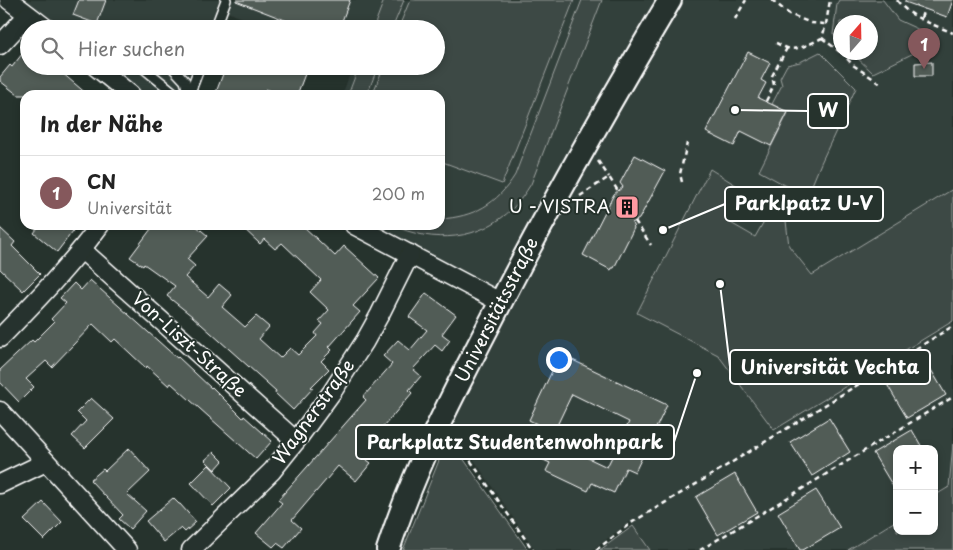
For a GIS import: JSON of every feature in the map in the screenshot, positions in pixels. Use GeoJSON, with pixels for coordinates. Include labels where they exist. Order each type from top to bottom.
{"type":"FeatureCollection","features":[{"type":"Feature","properties":{"kind":"street"},"geometry":{"type":"LineString","coordinates":[[9,0],[35,20]]}},
{"type":"Feature","properties":{"kind":"street","name":"Universitätsstraße"},"geometry":{"type":"LineString","coordinates":[[388,550],[396,522],[435,432],[500,302],[615,93],[670,0]]}},
{"type":"Feature","properties":{"kind":"street"},"geometry":{"type":"LineString","coordinates":[[23,20],[28,15]]}},
{"type":"Feature","properties":{"kind":"street"},"geometry":{"type":"LineString","coordinates":[[0,45],[20,24]]}},
{"type":"Feature","properties":{"kind":"street"},"geometry":{"type":"LineString","coordinates":[[106,75],[125,90]]}},
{"type":"Feature","properties":{"kind":"street"},"geometry":{"type":"LineString","coordinates":[[0,338],[82,250],[96,230]]}},
{"type":"Feature","properties":{"kind":"street"},"geometry":{"type":"LineString","coordinates":[[364,230],[500,302]]}},
{"type":"Feature","properties":{"kind":"street","name":"Von-Liszt-Straße"},"geometry":{"type":"LineString","coordinates":[[82,250],[296,441]]}},
{"type":"Feature","properties":{"kind":"street","name":"Wagnerstraße"},"geometry":{"type":"LineString","coordinates":[[191,550],[272,471],[296,441],[332,392],[365,341],[410,254]]}},
{"type":"Feature","properties":{"kind":"street"},"geometry":{"type":"LineString","coordinates":[[0,412],[127,550]]}},
{"type":"Feature","properties":{"kind":"street"},"geometry":{"type":"LineString","coordinates":[[0,484],[46,462]]}},
{"type":"Feature","properties":{"kind":"lane"},"geometry":{"type":"LineString","coordinates":[[218,20],[226,0]]}},
{"type":"Feature","properties":{"kind":"lane"},"geometry":{"type":"LineString","coordinates":[[152,75],[171,90]]}},
{"type":"Feature","properties":{"kind":"lane"},"geometry":{"type":"LineString","coordinates":[[179,75],[185,81],[188,90]]}},
{"type":"Feature","properties":{"kind":"lane"},"geometry":{"type":"LineString","coordinates":[[191,90],[197,75]]}},
{"type":"Feature","properties":{"kind":"path"},"geometry":{"type":"LineString","coordinates":[[735,20],[746,0]]}},
{"type":"Feature","properties":{"kind":"path"},"geometry":{"type":"LineString","coordinates":[[774,0],[789,14],[811,23],[826,24]]}},
{"type":"Feature","properties":{"kind":"path"},"geometry":{"type":"LineString","coordinates":[[776,42],[787,48],[797,48],[822,38],[830,0]]}},
{"type":"Feature","properties":{"kind":"path"},"geometry":{"type":"LineString","coordinates":[[897,0],[900,6],[910,14],[953,33]]}},
{"type":"Feature","properties":{"kind":"path"},"geometry":{"type":"LineString","coordinates":[[921,18],[924,9]]}},
{"type":"Feature","properties":{"kind":"path"},"geometry":{"type":"LineString","coordinates":[[822,38],[833,46]]}},
{"type":"Feature","properties":{"kind":"path"},"geometry":{"type":"LineString","coordinates":[[766,101],[774,85],[772,76],[787,48]]}},
{"type":"Feature","properties":{"kind":"path"},"geometry":{"type":"LineString","coordinates":[[848,60],[853,66],[881,84]]}},
{"type":"Feature","properties":{"kind":"path"},"geometry":{"type":"LineString","coordinates":[[682,182],[680,174],[687,143]]}},
{"type":"Feature","properties":{"kind":"path"},"geometry":{"type":"LineString","coordinates":[[598,161],[618,191]]}},
{"type":"Feature","properties":{"kind":"path"},"geometry":{"type":"LineString","coordinates":[[579,197],[609,177]]}},
{"type":"Feature","properties":{"kind":"path"},"geometry":{"type":"LineString","coordinates":[[635,221],[651,245]]}},
{"type":"Feature","properties":{"kind":"path"},"geometry":{"type":"LineString","coordinates":[[596,550],[631,522],[708,477],[953,326]]}},
{"type":"Feature","properties":{"kind":"path"},"geometry":{"type":"LineString","coordinates":[[700,550],[953,398]]}},
{"type":"Feature","properties":{"kind":"path"},"geometry":{"type":"LineString","coordinates":[[435,432],[450,439],[470,460],[533,550]]}},
{"type":"Feature","properties":{"kind":"shaded area"},"geometry":{"type":"Polygon","coordinates":[[[25,0],[221,0],[213,20],[51,20],[25,0]]]}},
{"type":"Feature","properties":{"kind":"shaded area"},"geometry":{"type":"Polygon","coordinates":[[[226,0],[953,0],[953,444],[949,487],[938,494],[938,445],[893,445],[893,522],[848,550],[650,550],[630,522],[592,550],[535,550],[472,457],[451,430],[515,298],[457,271],[379,230],[445,230],[445,90],[344,90],[350,75],[445,75],[445,20],[247,20],[222,10],[226,0]]]}},
{"type":"Feature","properties":{"kind":"shaded area"},"geometry":{"type":"Polygon","coordinates":[[[384,0],[404,0],[396,20],[376,20],[384,0]]]}},
{"type":"Feature","properties":{"kind":"shaded area"},"geometry":{"type":"Polygon","coordinates":[[[410,0],[574,0],[502,184],[445,163],[445,90],[374,90],[380,75],[445,75],[445,20],[402,20],[410,0]]]}},
{"type":"Feature","properties":{"kind":"shaded area"},"geometry":{"type":"Polygon","coordinates":[[[582,0],[602,0],[531,184],[513,208],[500,219],[471,233],[440,237],[405,230],[445,230],[445,219],[464,215],[484,207],[500,194],[515,175],[582,0]]]}},
{"type":"Feature","properties":{"kind":"shaded area"},"geometry":{"type":"Polygon","coordinates":[[[839,0],[883,0],[898,20],[922,31],[918,51],[873,73],[859,60],[878,60],[878,15],[836,15],[839,0]]]}},
{"type":"Feature","properties":{"kind":"shaded area"},"geometry":{"type":"Polygon","coordinates":[[[820,52],[856,88],[807,197],[759,171],[788,113],[772,104],[782,85],[780,78],[787,65],[800,62],[820,52]]]}},
{"type":"Feature","properties":{"kind":"shaded area"},"geometry":{"type":"Polygon","coordinates":[[[122,75],[192,75],[185,90],[141,90],[122,75]]]}},
{"type":"Feature","properties":{"kind":"shaded area"},"geometry":{"type":"Polygon","coordinates":[[[356,75],[375,75],[369,90],[350,90],[356,75]]]}},
{"type":"Feature","properties":{"kind":"shaded area"},"geometry":{"type":"Polygon","coordinates":[[[710,169],[747,192],[729,222],[755,237],[771,209],[786,221],[789,246],[812,275],[953,189],[953,321],[774,430],[718,355],[637,313],[710,169]]]}},
{"type":"Feature","properties":{"kind":"shaded area"},"geometry":{"type":"Polygon","coordinates":[[[446,443],[460,454],[528,550],[403,550],[446,443]]]}},
{"type":"Feature","properties":{"kind":"shaded area"},"geometry":{"type":"Polygon","coordinates":[[[953,444],[953,550],[848,550],[893,522],[893,535],[938,535],[938,494],[949,487],[953,444]]]}},
{"type":"Feature","properties":{"kind":"shaded area"},"geometry":{"type":"Polygon","coordinates":[[[633,526],[650,550],[600,550],[633,526]]]}},
{"type":"Feature","properties":{"kind":"building"},"geometry":{"type":"Polygon","coordinates":[[[79,0],[106,0],[98,20],[86,20],[73,15],[79,0]]]}},
{"type":"Feature","properties":{"kind":"building"},"geometry":{"type":"Polygon","coordinates":[[[350,0],[342,20],[285,20],[236,1],[350,0]]]}},
{"type":"Feature","properties":{"kind":"building"},"geometry":{"type":"Polygon","coordinates":[[[905,0],[953,0],[947,17],[905,2],[905,0]]]}},
{"type":"Feature","properties":{"kind":"building"},"geometry":{"type":"Polygon","coordinates":[[[748,52],[770,63],[761,80],[766,83],[758,98],[788,112],[771,146],[741,131],[734,146],[706,132],[748,52]]]}},
{"type":"Feature","properties":{"kind":"building"},"geometry":{"type":"Polygon","coordinates":[[[20,57],[20,75],[65,75],[82,90],[20,90],[20,95],[18,95],[0,81],[0,77],[10,65],[12,67],[20,57]]]}},
{"type":"Feature","properties":{"kind":"building"},"geometry":{"type":"Polygon","coordinates":[[[932,62],[932,76],[915,76],[915,63],[932,62]]]}},
{"type":"Feature","properties":{"kind":"building"},"geometry":{"type":"Polygon","coordinates":[[[223,75],[305,75],[299,90],[217,90],[223,75]]]}},
{"type":"Feature","properties":{"kind":"building","name":"U - VISTRA"},"geometry":{"type":"Polygon","coordinates":[[[635,155],[665,171],[639,219],[632,223],[634,228],[614,268],[611,270],[583,255],[614,194],[623,187],[620,183],[635,155]]]}},
{"type":"Feature","properties":{"kind":"building"},"geometry":{"type":"Polygon","coordinates":[[[0,228],[15,242],[12,246],[40,274],[23,291],[0,269],[0,228]]]}},
{"type":"Feature","properties":{"kind":"building"},"geometry":{"type":"Polygon","coordinates":[[[36,230],[73,231],[57,252],[34,233],[36,230]]]}},
{"type":"Feature","properties":{"kind":"building"},"geometry":{"type":"Polygon","coordinates":[[[150,230],[201,230],[208,236],[187,259],[195,266],[185,277],[208,297],[219,284],[232,295],[222,307],[245,327],[256,316],[269,327],[259,339],[280,358],[290,348],[298,355],[317,336],[315,333],[323,324],[319,321],[329,310],[310,292],[321,280],[282,243],[275,249],[264,239],[260,244],[245,230],[307,230],[335,256],[344,246],[379,278],[353,306],[360,312],[329,347],[332,350],[321,361],[329,369],[311,387],[313,388],[293,410],[275,393],[276,391],[167,296],[175,286],[144,264],[143,266],[130,257],[150,230]]]}},
{"type":"Feature","properties":{"kind":"building"},"geometry":{"type":"Polygon","coordinates":[[[90,280],[212,387],[243,418],[244,416],[272,441],[256,459],[171,383],[169,386],[147,366],[146,368],[115,339],[112,342],[93,324],[52,367],[46,361],[26,379],[34,387],[19,402],[0,382],[0,370],[32,340],[34,342],[54,322],[51,319],[66,303],[60,298],[74,283],[81,290],[90,280]]]}},
{"type":"Feature","properties":{"kind":"building"},"geometry":{"type":"Polygon","coordinates":[[[426,293],[456,315],[442,334],[450,340],[442,351],[435,345],[413,369],[421,376],[409,390],[412,393],[378,433],[381,436],[363,457],[371,463],[356,481],[338,466],[292,520],[301,528],[284,548],[277,543],[273,547],[256,533],[282,503],[278,500],[366,400],[363,397],[392,364],[383,356],[398,340],[410,350],[427,330],[409,317],[426,293]]]}},
{"type":"Feature","properties":{"kind":"building"},"geometry":{"type":"Polygon","coordinates":[[[560,354],[667,405],[635,472],[626,468],[614,493],[592,483],[588,491],[546,471],[550,463],[524,451],[537,424],[529,420],[560,354]],[[572,394],[550,440],[607,467],[629,422],[572,394]]]}},
{"type":"Feature","properties":{"kind":"building"},"geometry":{"type":"Polygon","coordinates":[[[924,358],[946,395],[907,418],[885,381],[924,358]]]}},
{"type":"Feature","properties":{"kind":"building"},"geometry":{"type":"Polygon","coordinates":[[[91,398],[114,419],[85,448],[72,436],[86,421],[77,412],[91,398]]]}},
{"type":"Feature","properties":{"kind":"building"},"geometry":{"type":"Polygon","coordinates":[[[829,418],[850,452],[812,476],[790,442],[829,418]]]}},
{"type":"Feature","properties":{"kind":"building"},"geometry":{"type":"Polygon","coordinates":[[[912,430],[921,445],[893,445],[893,486],[873,453],[912,430]]]}},
{"type":"Feature","properties":{"kind":"building"},"geometry":{"type":"Polygon","coordinates":[[[129,448],[150,472],[127,494],[146,511],[130,529],[119,519],[123,515],[90,480],[103,469],[105,471],[129,448]]]}},
{"type":"Feature","properties":{"kind":"building"},"geometry":{"type":"Polygon","coordinates":[[[214,452],[223,461],[215,470],[205,460],[214,452]]]}},
{"type":"Feature","properties":{"kind":"building"},"geometry":{"type":"Polygon","coordinates":[[[209,465],[231,488],[213,506],[191,483],[209,465]]]}},
{"type":"Feature","properties":{"kind":"building"},"geometry":{"type":"Polygon","coordinates":[[[735,474],[757,512],[718,535],[696,497],[735,474]]]}},
{"type":"Feature","properties":{"kind":"building"},"geometry":{"type":"Polygon","coordinates":[[[816,490],[840,528],[800,550],[778,513],[816,490]]]}},
{"type":"Feature","properties":{"kind":"building"},"geometry":{"type":"Polygon","coordinates":[[[173,498],[196,522],[185,532],[181,528],[164,542],[146,521],[173,498]]]}},
{"type":"Feature","properties":{"kind":"building"},"geometry":{"type":"Polygon","coordinates":[[[43,502],[62,522],[44,540],[24,520],[43,502]]]}},
{"type":"Feature","properties":{"kind":"place","name":"CN"},"geometry":{"type":"Point","coordinates":[924,69]}},
{"type":"Feature","properties":{"kind":"place","name":"W"},"geometry":{"type":"Point","coordinates":[735,110]}},
{"type":"Feature","properties":{"kind":"place","name":"U - VISTRA"},"geometry":{"type":"Point","coordinates":[627,207]}},
{"type":"Feature","properties":{"kind":"place","name":"Parklpatz U-V"},"geometry":{"type":"Point","coordinates":[663,230]}},
{"type":"Feature","properties":{"kind":"place","name":"Universität Vechta"},"geometry":{"type":"Point","coordinates":[720,284]}},
{"type":"Feature","properties":{"kind":"place","name":"Parkplatz Studentenwohnpark"},"geometry":{"type":"Point","coordinates":[697,373]}}]}
